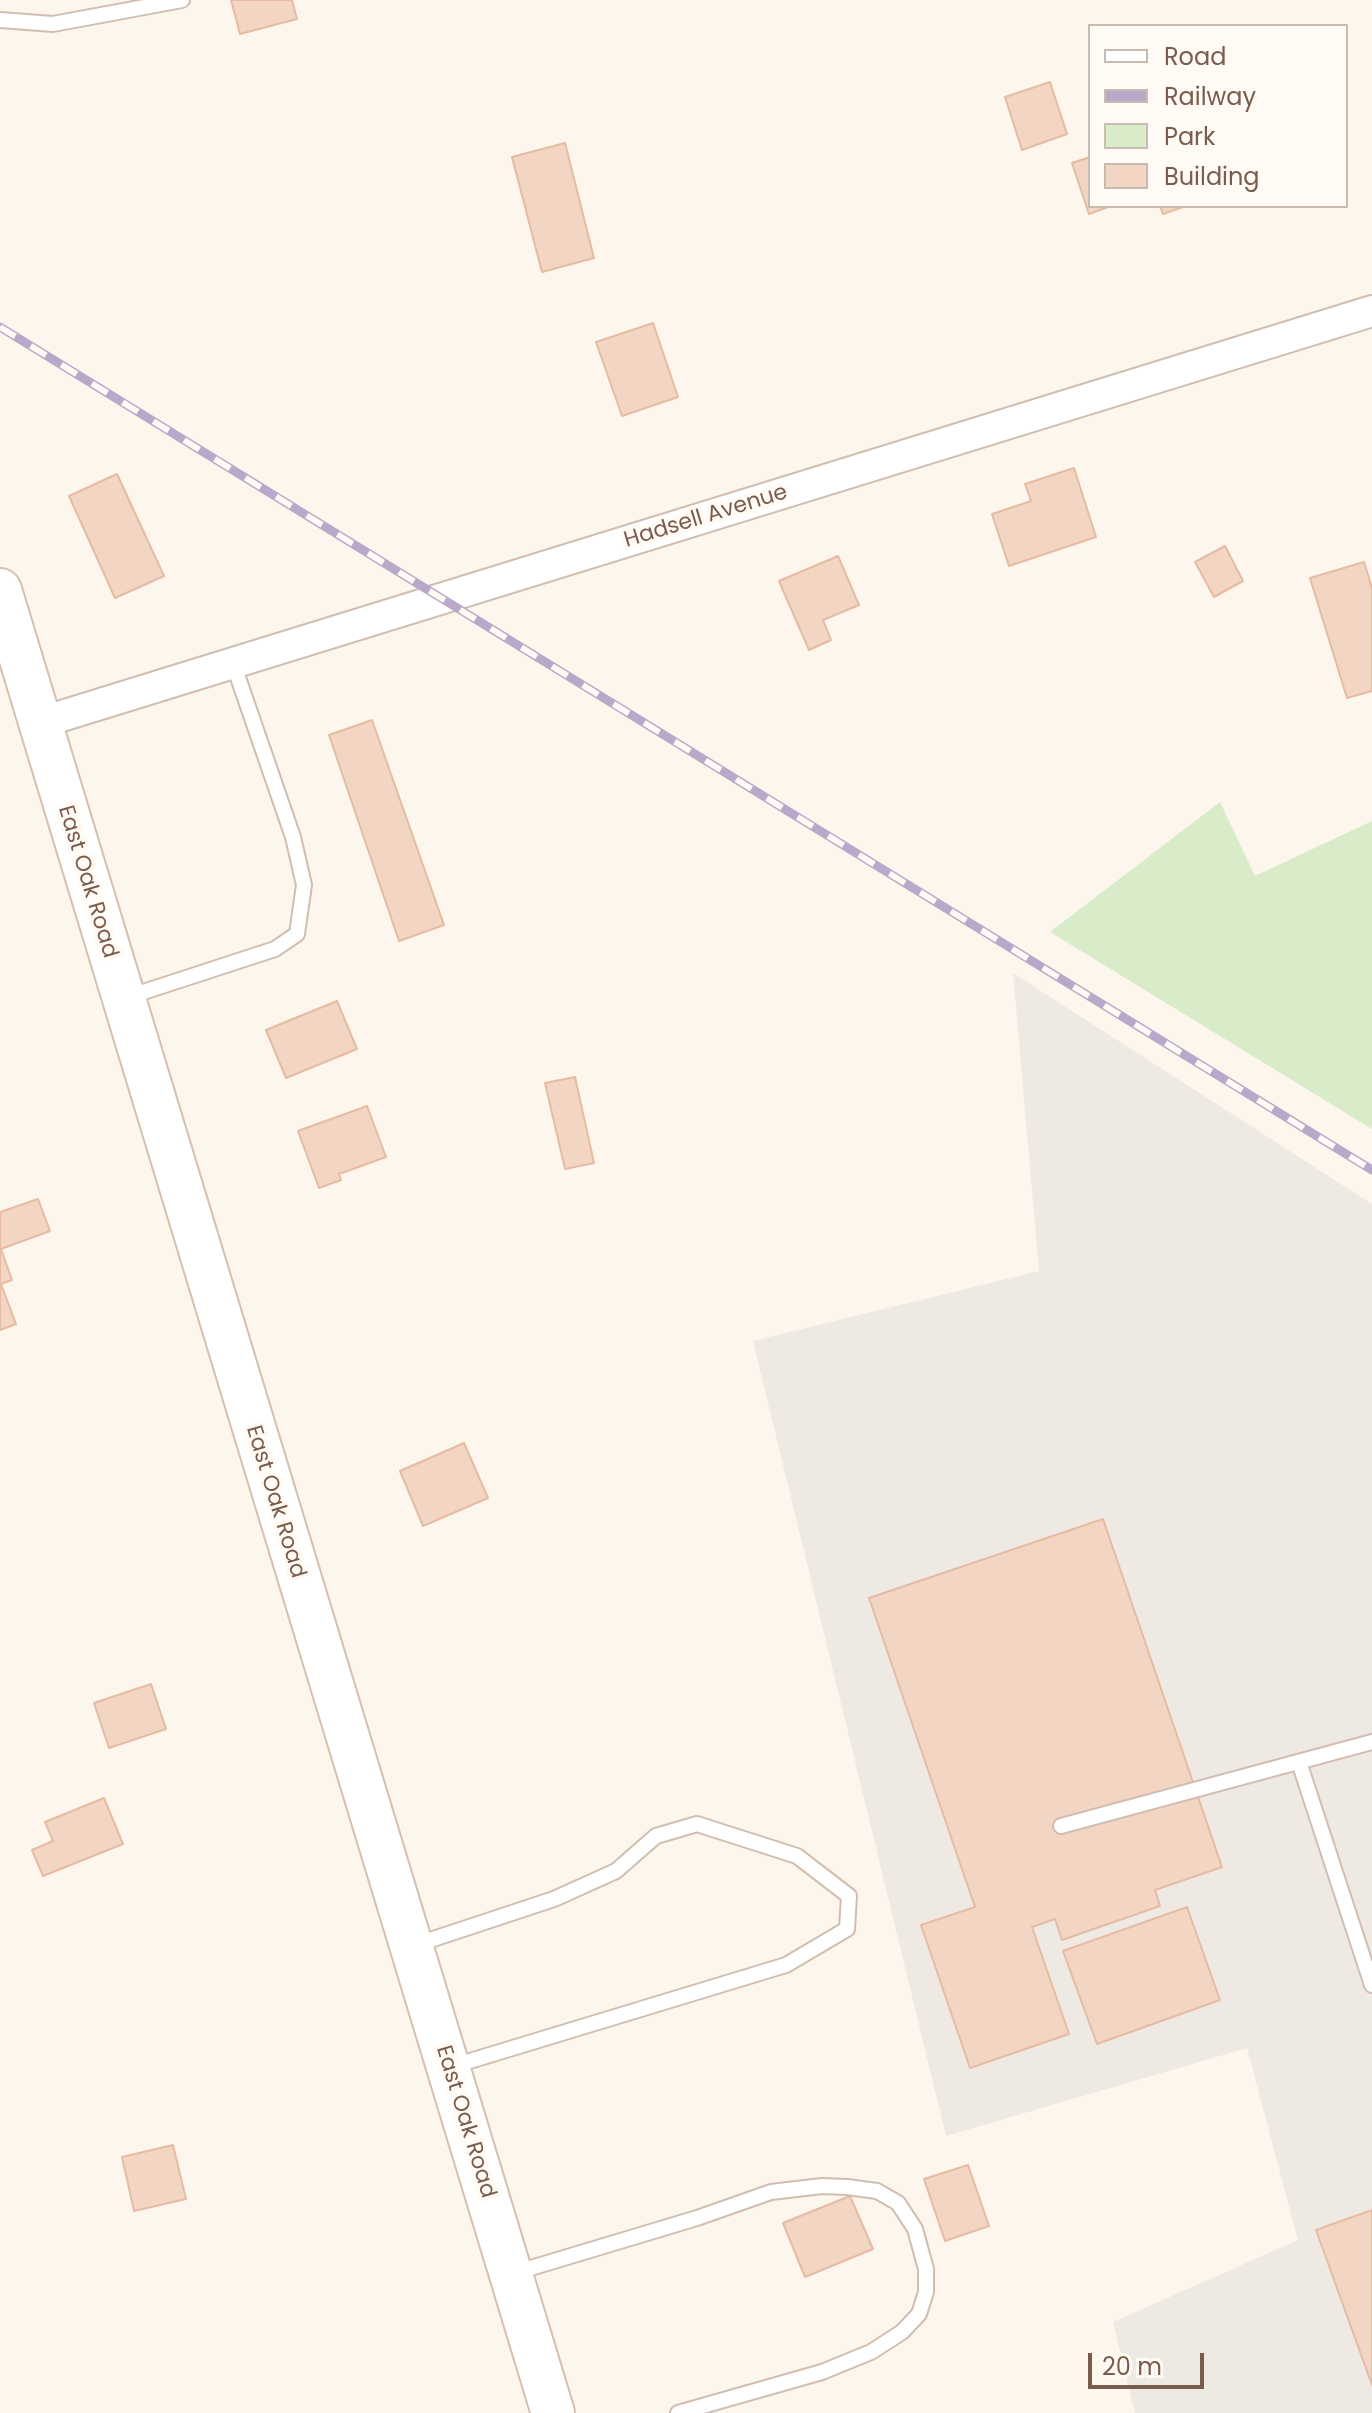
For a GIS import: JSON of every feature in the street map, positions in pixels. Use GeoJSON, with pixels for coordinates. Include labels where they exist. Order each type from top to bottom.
{"type":"FeatureCollection","features":[{"type":"Feature","properties":{"kind":"street","name":"Hadsell Avenue"},"geometry":{"type":"LineString","coordinates":[[39,723],[1372,311]]}},
{"type":"Feature","properties":{"kind":"street","name":"East Oak Road"},"geometry":{"type":"LineString","coordinates":[[0,590],[553,2413]]}},
{"type":"Feature","properties":{"kind":"lane"},"geometry":{"type":"LineString","coordinates":[[0,20],[53,24],[182,0]]}},
{"type":"Feature","properties":{"kind":"lane"},"geometry":{"type":"LineString","coordinates":[[122,999],[275,949],[297,934],[304,885],[293,837],[233,663]]}},
{"type":"Feature","properties":{"kind":"lane"},"geometry":{"type":"LineString","coordinates":[[1061,1826],[1372,1742]]}},
{"type":"Feature","properties":{"kind":"lane"},"geometry":{"type":"LineString","coordinates":[[1299,1762],[1372,1985]]}},
{"type":"Feature","properties":{"kind":"lane"},"geometry":{"type":"LineString","coordinates":[[411,1946],[554,1899],[616,1871],[656,1836],[697,1824],[797,1856],[849,1896],[847,1929],[786,1965],[449,2067]]}},
{"type":"Feature","properties":{"kind":"lane"},"geometry":{"type":"LineString","coordinates":[[510,2274],[771,2192],[822,2186],[847,2187],[877,2191],[898,2203],[915,2229],[926,2269],[926,2292],[919,2314],[902,2332],[871,2352],[822,2372],[678,2413]]}},
{"type":"Feature","properties":{"kind":"shaded area"},"geometry":{"type":"Polygon","coordinates":[[[1013,973],[1372,1204],[1372,2413],[1135,2413],[1113,2322],[1298,2240],[1247,2048],[946,2136],[753,1341],[1039,1271],[1013,973]]]}},
{"type":"Feature","properties":{"kind":"green space"},"geometry":{"type":"Polygon","coordinates":[[[1220,802],[1255,876],[1372,821],[1372,1129],[1050,932],[1220,802]]]}},
{"type":"Feature","properties":{"kind":"building"},"geometry":{"type":"Polygon","coordinates":[[[231,0],[292,0],[297,19],[240,34],[231,0]]]}},
{"type":"Feature","properties":{"kind":"building"},"geometry":{"type":"Polygon","coordinates":[[[1050,82],[1067,134],[1022,150],[1005,97],[1050,82]]]}},
{"type":"Feature","properties":{"kind":"building"},"geometry":{"type":"Polygon","coordinates":[[[565,143],[594,258],[542,272],[512,157],[565,143]]]}},
{"type":"Feature","properties":{"kind":"building"},"geometry":{"type":"Polygon","coordinates":[[[1088,158],[1088,208],[1106,208],[1089,214],[1072,163],[1088,158]]]}},
{"type":"Feature","properties":{"kind":"building"},"geometry":{"type":"Polygon","coordinates":[[[1161,208],[1180,208],[1163,214],[1161,208]]]}},
{"type":"Feature","properties":{"kind":"building"},"geometry":{"type":"Polygon","coordinates":[[[653,323],[678,397],[622,416],[596,342],[653,323]]]}},
{"type":"Feature","properties":{"kind":"building"},"geometry":{"type":"Polygon","coordinates":[[[1074,468],[1096,537],[1009,566],[992,514],[1031,501],[1025,484],[1074,468]]]}},
{"type":"Feature","properties":{"kind":"building"},"geometry":{"type":"Polygon","coordinates":[[[117,474],[164,576],[115,598],[69,496],[117,474]]]}},
{"type":"Feature","properties":{"kind":"building"},"geometry":{"type":"Polygon","coordinates":[[[1225,546],[1243,581],[1214,597],[1195,562],[1225,546]]]}},
{"type":"Feature","properties":{"kind":"building"},"geometry":{"type":"Polygon","coordinates":[[[838,556],[859,605],[823,620],[831,640],[809,650],[779,581],[838,556]]]}},
{"type":"Feature","properties":{"kind":"building"},"geometry":{"type":"Polygon","coordinates":[[[1364,562],[1372,588],[1372,691],[1347,698],[1310,578],[1364,562]]]}},
{"type":"Feature","properties":{"kind":"building"},"geometry":{"type":"Polygon","coordinates":[[[372,720],[444,925],[399,941],[329,735],[372,720]]]}},
{"type":"Feature","properties":{"kind":"building"},"geometry":{"type":"Polygon","coordinates":[[[337,1001],[357,1049],[286,1078],[266,1030],[337,1001]]]}},
{"type":"Feature","properties":{"kind":"building"},"geometry":{"type":"Polygon","coordinates":[[[575,1077],[594,1163],[565,1169],[545,1083],[575,1077]]]}},
{"type":"Feature","properties":{"kind":"building"},"geometry":{"type":"Polygon","coordinates":[[[367,1106],[386,1157],[339,1174],[341,1180],[319,1188],[298,1131],[367,1106]]]}},
{"type":"Feature","properties":{"kind":"building"},"geometry":{"type":"Polygon","coordinates":[[[38,1199],[50,1231],[1,1249],[12,1280],[1,1284],[16,1324],[0,1330],[0,1212],[38,1199]]]}},
{"type":"Feature","properties":{"kind":"building"},"geometry":{"type":"Polygon","coordinates":[[[464,1443],[488,1498],[423,1526],[400,1471],[464,1443]]]}},
{"type":"Feature","properties":{"kind":"building"},"geometry":{"type":"Polygon","coordinates":[[[1103,1519],[1222,1867],[1155,1890],[1160,1906],[1062,1940],[1055,1919],[1032,1927],[1069,2034],[970,2068],[921,1925],[975,1907],[869,1598],[1103,1519]]]}},
{"type":"Feature","properties":{"kind":"building"},"geometry":{"type":"Polygon","coordinates":[[[151,1684],[166,1729],[109,1748],[94,1703],[151,1684]]]}},
{"type":"Feature","properties":{"kind":"building"},"geometry":{"type":"Polygon","coordinates":[[[104,1798],[123,1844],[43,1876],[32,1850],[53,1841],[45,1822],[104,1798]]]}},
{"type":"Feature","properties":{"kind":"building"},"geometry":{"type":"Polygon","coordinates":[[[1187,1907],[1220,2000],[1097,2044],[1063,1951],[1187,1907]]]}},
{"type":"Feature","properties":{"kind":"building"},"geometry":{"type":"Polygon","coordinates":[[[173,2145],[186,2199],[134,2211],[122,2157],[173,2145]]]}},
{"type":"Feature","properties":{"kind":"building"},"geometry":{"type":"Polygon","coordinates":[[[968,2165],[989,2226],[945,2241],[924,2179],[968,2165]]]}},
{"type":"Feature","properties":{"kind":"building"},"geometry":{"type":"Polygon","coordinates":[[[850,2196],[873,2249],[805,2277],[783,2223],[850,2196]]]}},
{"type":"Feature","properties":{"kind":"building"},"geometry":{"type":"Polygon","coordinates":[[[1372,2210],[1372,2385],[1316,2230],[1372,2210]]]}},
{"type":"Feature","properties":{"kind":"railway"},"geometry":{"type":"LineString","coordinates":[[0,327],[1372,1170]]}}]}
